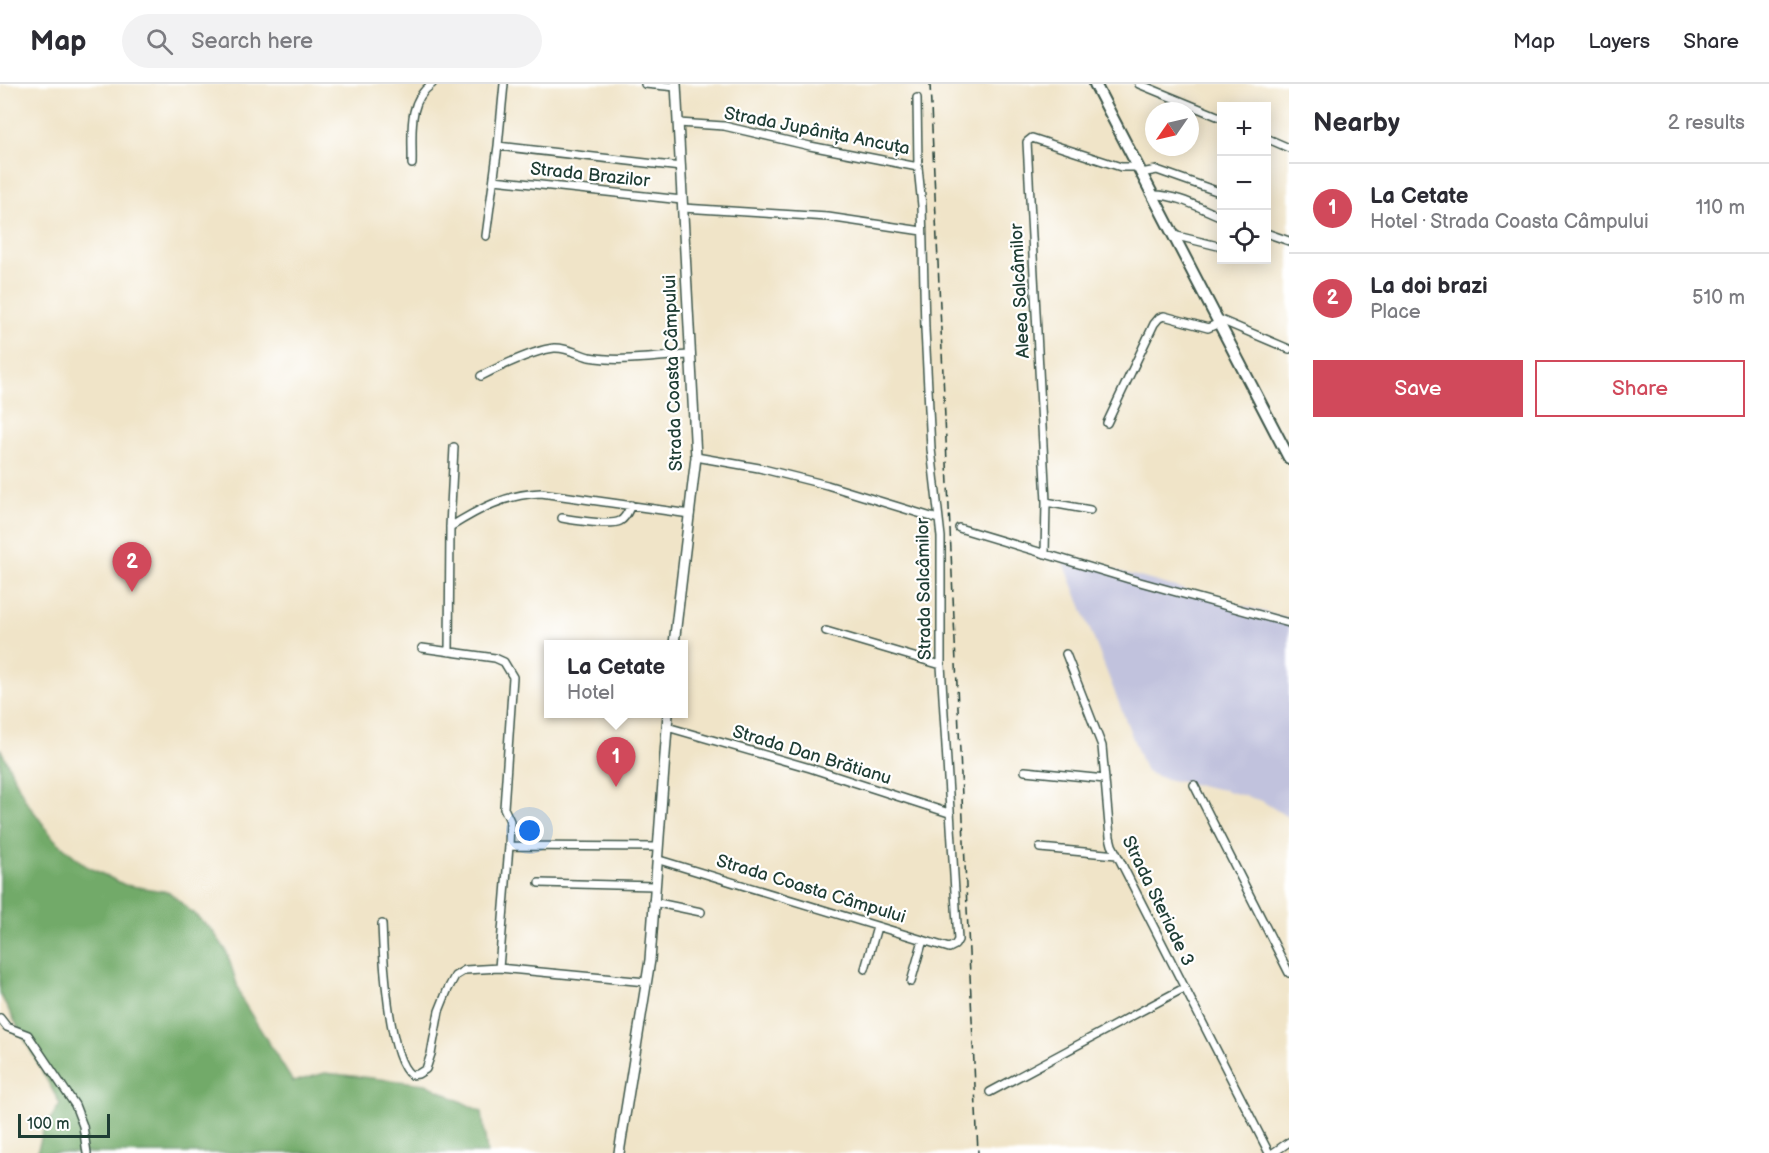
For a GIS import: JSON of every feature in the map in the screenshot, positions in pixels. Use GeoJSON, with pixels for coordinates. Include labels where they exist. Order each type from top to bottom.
{"type":"FeatureCollection","features":[{"type":"Feature","properties":{"kind":"main road"},"geometry":{"type":"LineString","coordinates":[[1095,84],[1289,458]]}},
{"type":"Feature","properties":{"kind":"street"},"geometry":{"type":"LineString","coordinates":[[412,164],[414,104],[423,90],[432,84]]}},
{"type":"Feature","properties":{"kind":"street"},"geometry":{"type":"LineString","coordinates":[[486,236],[504,84]]}},
{"type":"Feature","properties":{"kind":"street"},"geometry":{"type":"LineString","coordinates":[[645,84],[676,86]]}},
{"type":"Feature","properties":{"kind":"street"},"geometry":{"type":"LineString","coordinates":[[1139,84],[1217,116]]}},
{"type":"Feature","properties":{"kind":"street","name":"Strada Coasta Câmpului"},"geometry":{"type":"LineString","coordinates":[[675,640],[696,457],[676,86]]}},
{"type":"Feature","properties":{"kind":"street","name":"Strada Jupânița Ancuța"},"geometry":{"type":"LineString","coordinates":[[678,123],[724,126],[918,167],[917,98]]}},
{"type":"Feature","properties":{"kind":"street","name":"Aleea Salcâmilor"},"geometry":{"type":"LineString","coordinates":[[1045,554],[1046,502],[1027,142],[1032,138],[1121,167],[1139,170]]}},
{"type":"Feature","properties":{"kind":"street"},"geometry":{"type":"LineString","coordinates":[[1271,140],[1289,148]]}},
{"type":"Feature","properties":{"kind":"street"},"geometry":{"type":"LineString","coordinates":[[498,146],[681,167]]}},
{"type":"Feature","properties":{"kind":"street","name":"Strada Salcâmilor"},"geometry":{"type":"LineString","coordinates":[[918,167],[922,206],[921,231],[931,449],[940,537],[940,665],[958,927],[958,940],[955,945]]}},
{"type":"Feature","properties":{"kind":"street"},"geometry":{"type":"LineString","coordinates":[[1139,170],[1157,170],[1217,192]]}},
{"type":"Feature","properties":{"kind":"street","name":"Strada Brazilor"},"geometry":{"type":"LineString","coordinates":[[494,180],[682,204]]}},
{"type":"Feature","properties":{"kind":"street"},"geometry":{"type":"LineString","coordinates":[[1152,195],[1175,198],[1217,215]]}},
{"type":"Feature","properties":{"kind":"street"},"geometry":{"type":"LineString","coordinates":[[682,204],[828,217],[921,231]]}},
{"type":"Feature","properties":{"kind":"street"},"geometry":{"type":"LineString","coordinates":[[1271,235],[1289,241]]}},
{"type":"Feature","properties":{"kind":"street"},"geometry":{"type":"LineString","coordinates":[[1173,236],[1217,247]]}},
{"type":"Feature","properties":{"kind":"street"},"geometry":{"type":"LineString","coordinates":[[1107,423],[1159,318],[1164,316],[1208,328],[1217,321],[1289,349]]}},
{"type":"Feature","properties":{"kind":"street"},"geometry":{"type":"LineString","coordinates":[[481,376],[547,349],[558,348],[589,357],[619,359],[691,355]]}},
{"type":"Feature","properties":{"kind":"street"},"geometry":{"type":"LineString","coordinates":[[449,652],[450,527],[454,447]]}},
{"type":"Feature","properties":{"kind":"street"},"geometry":{"type":"LineString","coordinates":[[696,457],[804,479],[938,519]]}},
{"type":"Feature","properties":{"kind":"street"},"geometry":{"type":"LineString","coordinates":[[450,527],[481,508],[525,493],[541,493],[690,514]]}},
{"type":"Feature","properties":{"kind":"street"},"geometry":{"type":"LineString","coordinates":[[1046,502],[1090,510]]}},
{"type":"Feature","properties":{"kind":"street"},"geometry":{"type":"LineString","coordinates":[[562,518],[618,522],[626,516],[631,505]]}},
{"type":"Feature","properties":{"kind":"street"},"geometry":{"type":"LineString","coordinates":[[959,528],[1289,623]]}},
{"type":"Feature","properties":{"kind":"street"},"geometry":{"type":"LineString","coordinates":[[826,631],[940,665]]}},
{"type":"Feature","properties":{"kind":"street"},"geometry":{"type":"LineString","coordinates":[[422,648],[495,658],[504,662],[513,677],[504,808],[510,821],[509,846],[499,968]]}},
{"type":"Feature","properties":{"kind":"street","name":"Strada Steriade 3"},"geometry":{"type":"LineString","coordinates":[[1066,654],[1102,746],[1110,837],[1116,855],[1271,1153]]}},
{"type":"Feature","properties":{"kind":"street"},"geometry":{"type":"LineString","coordinates":[[619,1153],[646,982],[667,718]]}},
{"type":"Feature","properties":{"kind":"street","name":"Strada Dan Brătianu"},"geometry":{"type":"LineString","coordinates":[[666,727],[810,768],[949,813]]}},
{"type":"Feature","properties":{"kind":"street"},"geometry":{"type":"LineString","coordinates":[[1026,771],[1105,779]]}},
{"type":"Feature","properties":{"kind":"street"},"geometry":{"type":"LineString","coordinates":[[1194,785],[1289,973]]}},
{"type":"Feature","properties":{"kind":"street"},"geometry":{"type":"LineString","coordinates":[[509,846],[657,847]]}},
{"type":"Feature","properties":{"kind":"street"},"geometry":{"type":"LineString","coordinates":[[1040,848],[1116,855]]}},
{"type":"Feature","properties":{"kind":"street","name":"Strada Coasta Câmpului"},"geometry":{"type":"LineString","coordinates":[[656,859],[949,948],[955,945]]}},
{"type":"Feature","properties":{"kind":"street"},"geometry":{"type":"LineString","coordinates":[[538,883],[654,886]]}},
{"type":"Feature","properties":{"kind":"street"},"geometry":{"type":"LineString","coordinates":[[653,902],[701,912]]}},
{"type":"Feature","properties":{"kind":"street"},"geometry":{"type":"LineString","coordinates":[[382,924],[384,972],[389,1009],[402,1062],[405,1071],[411,1075],[426,1069],[439,1011],[455,976],[465,970],[499,968],[646,982]]}},
{"type":"Feature","properties":{"kind":"street"},"geometry":{"type":"LineString","coordinates":[[865,969],[877,927]]}},
{"type":"Feature","properties":{"kind":"street"},"geometry":{"type":"LineString","coordinates":[[912,982],[923,940]]}},
{"type":"Feature","properties":{"kind":"street","name":"Strada Steriade 3"},"geometry":{"type":"LineString","coordinates":[[990,1092],[1184,988]]}},
{"type":"Feature","properties":{"kind":"street"},"geometry":{"type":"LineString","coordinates":[[0,1018],[7,1027],[28,1035],[75,1104],[87,1153]]}},
{"type":"Feature","properties":{"kind":"street"},"geometry":{"type":"LineString","coordinates":[[1271,1153],[1289,1142]]}},
{"type":"Feature","properties":{"kind":"shaded area"},"geometry":{"type":"Polygon","coordinates":[[[1061,555],[1289,619],[1289,818],[1262,801],[1224,790],[1165,779],[1146,772],[1061,555]]]}},
{"type":"Feature","properties":{"kind":"green space"},"geometry":{"type":"Polygon","coordinates":[[[0,748],[26,801],[54,839],[86,866],[125,885],[169,892],[212,930],[226,950],[242,1000],[293,1082],[325,1073],[426,1084],[482,1112],[487,1153],[37,1153],[43,1131],[60,1104],[0,994],[0,748]]]}},
{"type":"Feature","properties":{"kind":"railway"},"geometry":{"type":"LineString","coordinates":[[930,84],[978,1153]]}},
{"type":"Feature","properties":{"kind":"place","name":"La doi brazi"},"geometry":{"type":"Point","coordinates":[132,592]}},
{"type":"Feature","properties":{"kind":"place","name":"La Cetate"},"geometry":{"type":"Point","coordinates":[616,787]}}]}
